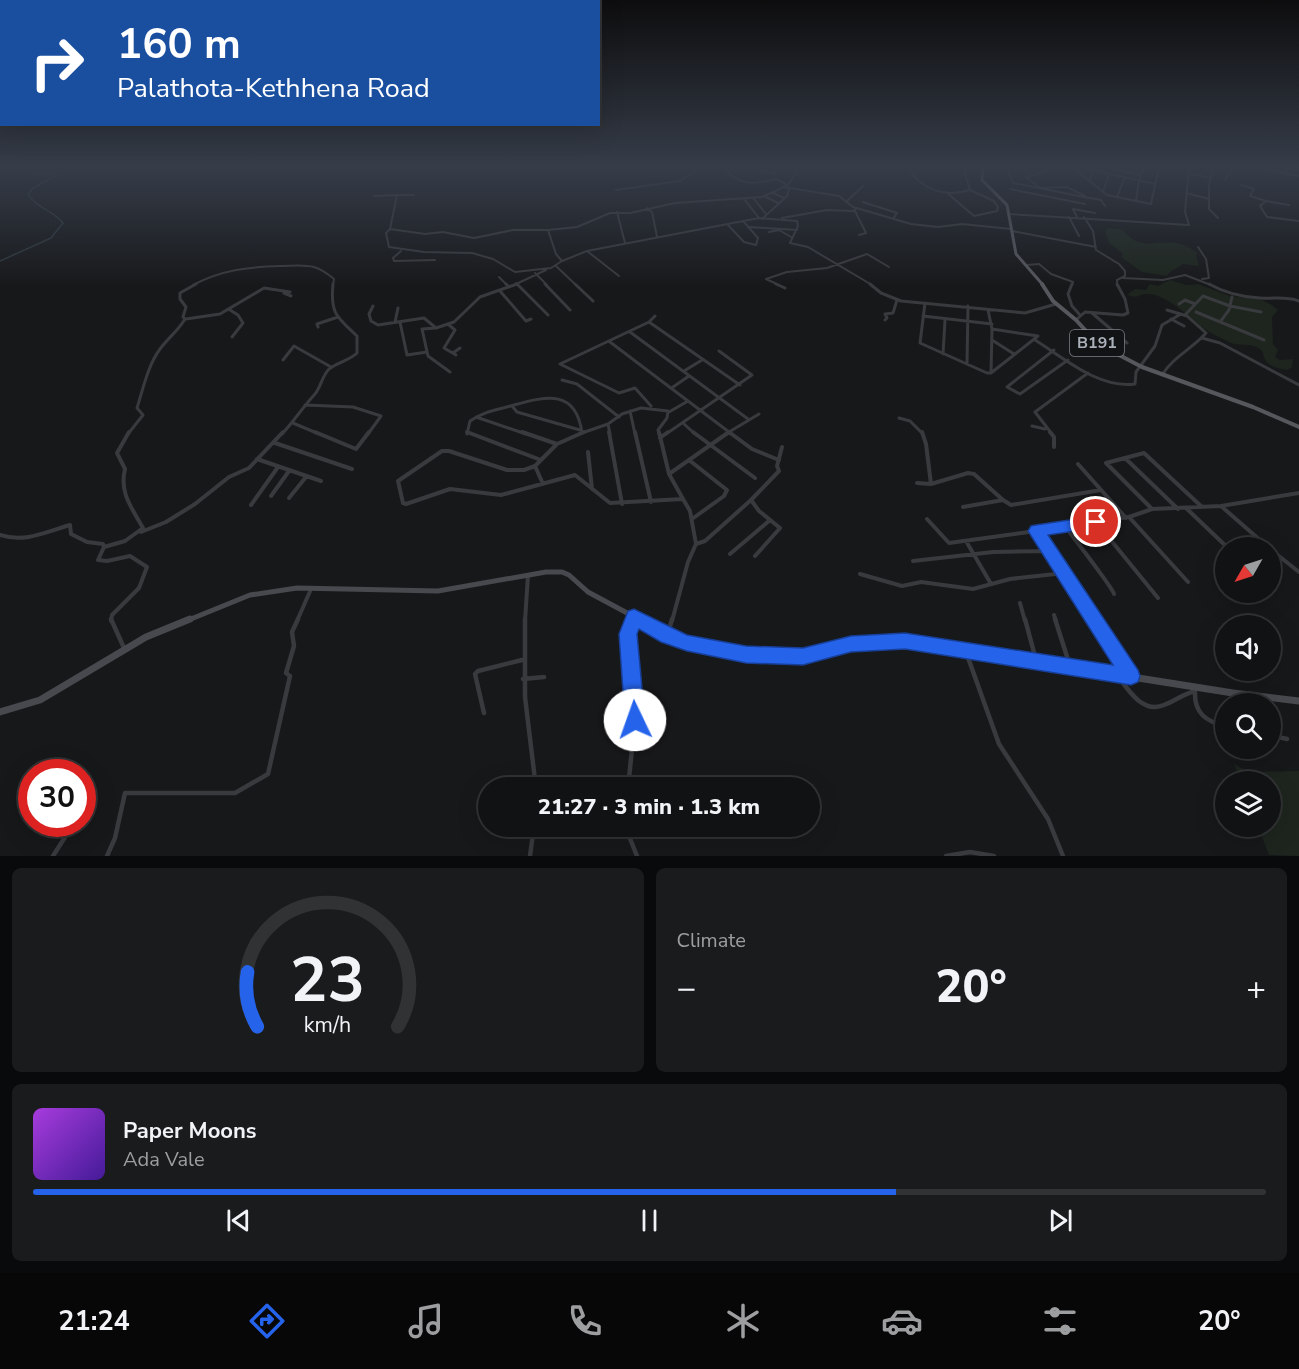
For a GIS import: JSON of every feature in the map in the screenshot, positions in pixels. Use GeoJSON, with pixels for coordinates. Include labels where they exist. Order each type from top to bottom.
{"type":"FeatureCollection","features":[{"type":"Feature","properties":{"kind":"main road","name":"B191"},"geometry":{"type":"LineString","coordinates":[[1006,207],[1014,250],[1056,304],[1076,320],[1098,344],[1142,367],[1252,407],[1299,427]]}},
{"type":"Feature","properties":{"kind":"street"},"geometry":{"type":"LineString","coordinates":[[395,207],[390,229],[386,233],[388,245],[402,250],[472,253],[493,259],[515,272],[550,268]]}},
{"type":"Feature","properties":{"kind":"street"},"geometry":{"type":"LineString","coordinates":[[390,229],[425,234],[443,232],[474,238],[513,230],[577,227],[598,216],[616,212],[630,213],[653,207]]}},
{"type":"Feature","properties":{"kind":"street"},"geometry":{"type":"LineString","coordinates":[[750,207],[760,219]]}},
{"type":"Feature","properties":{"kind":"street"},"geometry":{"type":"LineString","coordinates":[[761,207],[766,214]]}},
{"type":"Feature","properties":{"kind":"street"},"geometry":{"type":"LineString","coordinates":[[760,219],[774,207]]}},
{"type":"Feature","properties":{"kind":"street"},"geometry":{"type":"LineString","coordinates":[[878,207],[897,213],[893,219]]}},
{"type":"Feature","properties":{"kind":"street"},"geometry":{"type":"LineString","coordinates":[[963,207],[974,216],[997,211],[998,207]]}},
{"type":"Feature","properties":{"kind":"street"},"geometry":{"type":"LineString","coordinates":[[1008,213],[1190,225],[1185,217],[1185,207]]}},
{"type":"Feature","properties":{"kind":"street"},"geometry":{"type":"LineString","coordinates":[[1209,207],[1218,218]]}},
{"type":"Feature","properties":{"kind":"street"},"geometry":{"type":"LineString","coordinates":[[1261,207],[1267,217],[1299,221]]}},
{"type":"Feature","properties":{"kind":"street"},"geometry":{"type":"LineString","coordinates":[[647,208],[652,212],[657,237]]}},
{"type":"Feature","properties":{"kind":"street"},"geometry":{"type":"LineString","coordinates":[[856,209],[854,213],[862,221],[866,233],[859,235]]}},
{"type":"Feature","properties":{"kind":"street"},"geometry":{"type":"LineString","coordinates":[[782,220],[782,218],[808,212],[856,209],[926,226],[959,224],[1011,230],[1096,247]]}},
{"type":"Feature","properties":{"kind":"street"},"geometry":{"type":"LineString","coordinates":[[1077,217],[1073,209],[1095,213]]}},
{"type":"Feature","properties":{"kind":"street"},"geometry":{"type":"LineString","coordinates":[[616,212],[621,220],[625,243]]}},
{"type":"Feature","properties":{"kind":"street"},"geometry":{"type":"LineString","coordinates":[[1070,217],[1079,236]]}},
{"type":"Feature","properties":{"kind":"street"},"geometry":{"type":"LineString","coordinates":[[1084,218],[1093,231],[1096,250],[1122,266],[1126,273],[1123,278]]}},
{"type":"Feature","properties":{"kind":"street"},"geometry":{"type":"LineString","coordinates":[[450,372],[430,360],[422,329],[450,325],[480,297],[500,291],[587,251],[760,219],[796,221],[799,224],[790,243],[808,247],[862,278],[881,293],[897,300],[1025,313],[1056,304]]}},
{"type":"Feature","properties":{"kind":"street"},"geometry":{"type":"LineString","coordinates":[[728,225],[744,243],[753,247],[758,238],[743,222]]}},
{"type":"Feature","properties":{"kind":"street"},"geometry":{"type":"LineString","coordinates":[[749,228],[760,226],[797,230]]}},
{"type":"Feature","properties":{"kind":"street"},"geometry":{"type":"LineString","coordinates":[[548,230],[556,254],[562,261]]}},
{"type":"Feature","properties":{"kind":"street"},"geometry":{"type":"LineString","coordinates":[[769,232],[779,230],[791,237]]}},
{"type":"Feature","properties":{"kind":"street"},"geometry":{"type":"LineString","coordinates":[[1198,248],[1206,259],[1209,278],[1200,279]]}},
{"type":"Feature","properties":{"kind":"street"},"geometry":{"type":"LineString","coordinates":[[402,250],[393,258],[394,261],[435,260]]}},
{"type":"Feature","properties":{"kind":"street"},"geometry":{"type":"LineString","coordinates":[[587,251],[619,276]]}},
{"type":"Feature","properties":{"kind":"street"},"geometry":{"type":"LineString","coordinates":[[785,288],[766,279],[777,274],[809,271],[836,265],[852,257],[867,254],[889,267]]}},
{"type":"Feature","properties":{"kind":"street"},"geometry":{"type":"LineString","coordinates":[[1026,265],[1039,264],[1050,274],[1072,282],[1068,294],[1072,306],[1080,315]]}},
{"type":"Feature","properties":{"kind":"street"},"geometry":{"type":"LineString","coordinates":[[125,650],[111,620],[112,615],[142,586],[146,580],[147,567],[130,556],[107,561],[99,560],[100,549],[110,547],[166,522],[195,504],[229,477],[249,468],[293,423],[316,393],[331,367],[350,360],[359,348],[357,336],[335,315],[332,296],[335,282],[321,268],[306,265],[236,267],[212,275],[180,293],[180,298],[186,307],[183,317],[185,319],[178,331],[160,349],[147,377],[137,408],[143,416],[117,453],[125,469],[122,480],[123,493],[142,524],[141,532]]}},
{"type":"Feature","properties":{"kind":"street"},"geometry":{"type":"LineString","coordinates":[[556,266],[593,302]]}},
{"type":"Feature","properties":{"kind":"street"},"geometry":{"type":"LineString","coordinates":[[535,273],[570,310]]}},
{"type":"Feature","properties":{"kind":"street"},"geometry":{"type":"LineString","coordinates":[[1076,320],[1080,315],[1090,312],[1128,314],[1125,299],[1116,285],[1117,280],[1123,278],[1163,280],[1185,275],[1200,279],[1227,294],[1260,298],[1288,297],[1299,301]]}},
{"type":"Feature","properties":{"kind":"street"},"geometry":{"type":"LineString","coordinates":[[499,277],[509,287]]}},
{"type":"Feature","properties":{"kind":"street"},"geometry":{"type":"LineString","coordinates":[[516,283],[548,315]]}},
{"type":"Feature","properties":{"kind":"street"},"geometry":{"type":"LineString","coordinates":[[185,319],[220,314],[264,288],[291,294]]}},
{"type":"Feature","properties":{"kind":"street"},"geometry":{"type":"LineString","coordinates":[[500,291],[526,321],[531,319]]}},
{"type":"Feature","properties":{"kind":"street"},"geometry":{"type":"LineString","coordinates":[[1035,340],[1089,372],[1129,386],[1135,384],[1134,376],[1155,346],[1162,325],[1183,315],[1204,296],[1230,306],[1261,312]]}},
{"type":"Feature","properties":{"kind":"street"},"geometry":{"type":"LineString","coordinates":[[1220,322],[1230,306],[1232,297]]}},
{"type":"Feature","properties":{"kind":"street"},"geometry":{"type":"LineString","coordinates":[[885,320],[887,318],[885,314],[894,311],[897,300]]}},
{"type":"Feature","properties":{"kind":"street"},"geometry":{"type":"LineString","coordinates":[[1179,304],[1185,300],[1195,304]]}},
{"type":"Feature","properties":{"kind":"street"},"geometry":{"type":"LineString","coordinates":[[925,303],[920,343],[991,373]]}},
{"type":"Feature","properties":{"kind":"street"},"geometry":{"type":"LineString","coordinates":[[373,306],[369,314],[373,324],[424,318],[436,328]]}},
{"type":"Feature","properties":{"kind":"street"},"geometry":{"type":"LineString","coordinates":[[967,364],[968,306]]}},
{"type":"Feature","properties":{"kind":"street"},"geometry":{"type":"LineString","coordinates":[[395,322],[398,308]]}},
{"type":"Feature","properties":{"kind":"street"},"geometry":{"type":"LineString","coordinates":[[227,310],[238,315],[243,323],[232,337]]}},
{"type":"Feature","properties":{"kind":"street"},"geometry":{"type":"LineString","coordinates":[[988,310],[992,326],[991,373]]}},
{"type":"Feature","properties":{"kind":"street"},"geometry":{"type":"LineString","coordinates":[[1162,375],[1171,360],[1192,348],[1206,333],[1183,315],[1167,310]]}},
{"type":"Feature","properties":{"kind":"street"},"geometry":{"type":"LineString","coordinates":[[1090,312],[1127,344]]}},
{"type":"Feature","properties":{"kind":"street"},"geometry":{"type":"LineString","coordinates":[[1196,312],[1264,340]]}},
{"type":"Feature","properties":{"kind":"street"},"geometry":{"type":"LineString","coordinates":[[651,407],[635,388],[619,393],[560,364],[630,332],[649,322],[655,316]]}},
{"type":"Feature","properties":{"kind":"street"},"geometry":{"type":"LineString","coordinates":[[923,316],[992,326],[1006,332],[1029,332],[1038,335],[1035,340],[991,373]]}},
{"type":"Feature","properties":{"kind":"street"},"geometry":{"type":"LineString","coordinates":[[318,327],[317,324],[338,318]]}},
{"type":"Feature","properties":{"kind":"street"},"geometry":{"type":"LineString","coordinates":[[943,354],[945,319]]}},
{"type":"Feature","properties":{"kind":"street"},"geometry":{"type":"LineString","coordinates":[[1171,319],[1184,326]]}},
{"type":"Feature","properties":{"kind":"street"},"geometry":{"type":"LineString","coordinates":[[400,321],[407,355],[427,352]]}},
{"type":"Feature","properties":{"kind":"street"},"geometry":{"type":"LineString","coordinates":[[649,322],[740,385]]}},
{"type":"Feature","properties":{"kind":"street"},"geometry":{"type":"LineString","coordinates":[[450,325],[455,330],[444,348],[455,354],[460,348]]}},
{"type":"Feature","properties":{"kind":"street"},"geometry":{"type":"LineString","coordinates":[[630,332],[748,419]]}},
{"type":"Feature","properties":{"kind":"street"},"geometry":{"type":"LineString","coordinates":[[1202,338],[1220,343],[1299,385]]}},
{"type":"Feature","properties":{"kind":"street"},"geometry":{"type":"LineString","coordinates":[[992,340],[1014,354]]}},
{"type":"Feature","properties":{"kind":"street"},"geometry":{"type":"LineString","coordinates":[[610,342],[673,387],[752,449],[779,460]]}},
{"type":"Feature","properties":{"kind":"street"},"geometry":{"type":"LineString","coordinates":[[283,360],[294,346],[331,367]]}},
{"type":"Feature","properties":{"kind":"street"},"geometry":{"type":"LineString","coordinates":[[1054,350],[1007,387],[1020,394],[1068,360]]}},
{"type":"Feature","properties":{"kind":"street"},"geometry":{"type":"LineString","coordinates":[[660,438],[740,385],[752,373],[719,351]]}},
{"type":"Feature","properties":{"kind":"street"},"geometry":{"type":"LineString","coordinates":[[684,371],[702,360]]}},
{"type":"Feature","properties":{"kind":"street"},"geometry":{"type":"LineString","coordinates":[[1054,447],[1054,436],[1035,412],[1089,372]]}},
{"type":"Feature","properties":{"kind":"street"},"geometry":{"type":"LineString","coordinates":[[673,387],[690,376]]}},
{"type":"Feature","properties":{"kind":"street"},"geometry":{"type":"LineString","coordinates":[[562,380],[577,384],[619,417]]}},
{"type":"Feature","properties":{"kind":"street"},"geometry":{"type":"LineString","coordinates":[[541,460],[467,434],[470,421],[474,416],[540,396],[565,401],[580,417],[581,432]]}},
{"type":"Feature","properties":{"kind":"street"},"geometry":{"type":"LineString","coordinates":[[668,636],[688,562],[696,544],[692,519],[685,498],[669,474],[658,430],[668,413],[688,401]]}},
{"type":"Feature","properties":{"kind":"street"},"geometry":{"type":"LineString","coordinates":[[293,423],[356,449],[381,416],[353,407],[305,405]]}},
{"type":"Feature","properties":{"kind":"street"},"geometry":{"type":"LineString","coordinates":[[512,406],[517,412],[581,432]]}},
{"type":"Feature","properties":{"kind":"street"},"geometry":{"type":"LineString","coordinates":[[668,413],[666,409],[651,407],[630,411],[608,424],[581,432],[557,444],[534,466],[525,470],[507,470],[449,450],[442,451],[398,481],[403,502],[406,504],[450,489],[501,495],[575,475],[610,503],[685,498]]}},
{"type":"Feature","properties":{"kind":"street"},"geometry":{"type":"LineString","coordinates":[[630,411],[651,502]]}},
{"type":"Feature","properties":{"kind":"street"},"geometry":{"type":"LineString","coordinates":[[669,474],[748,419],[759,414]]}},
{"type":"Feature","properties":{"kind":"street"},"geometry":{"type":"LineString","coordinates":[[474,416],[557,444]]}},
{"type":"Feature","properties":{"kind":"street"},"geometry":{"type":"LineString","coordinates":[[899,418],[907,419],[923,435],[930,457],[931,484]]}},
{"type":"Feature","properties":{"kind":"street"},"geometry":{"type":"LineString","coordinates":[[683,423],[709,446],[755,478]]}},
{"type":"Feature","properties":{"kind":"street"},"geometry":{"type":"LineString","coordinates":[[608,424],[622,504]]}},
{"type":"Feature","properties":{"kind":"street"},"geometry":{"type":"LineString","coordinates":[[1032,426],[1047,429]]}},
{"type":"Feature","properties":{"kind":"street"},"geometry":{"type":"LineString","coordinates":[[275,443],[352,470]]}},
{"type":"Feature","properties":{"kind":"street"},"geometry":{"type":"LineString","coordinates":[[696,544],[705,541],[751,500],[778,471],[782,447]]}},
{"type":"Feature","properties":{"kind":"street"},"geometry":{"type":"LineString","coordinates":[[588,452],[593,490]]}},
{"type":"Feature","properties":{"kind":"street"},"geometry":{"type":"LineString","coordinates":[[1152,510],[1106,463],[1144,453],[1202,507]]}},
{"type":"Feature","properties":{"kind":"street"},"geometry":{"type":"LineString","coordinates":[[1125,458],[1178,509]]}},
{"type":"Feature","properties":{"kind":"street"},"geometry":{"type":"LineString","coordinates":[[257,459],[321,481]]}},
{"type":"Feature","properties":{"kind":"street"},"geometry":{"type":"LineString","coordinates":[[689,459],[726,490],[724,496],[692,519]]}},
{"type":"Feature","properties":{"kind":"street"},"geometry":{"type":"LineString","coordinates":[[1078,464],[1188,582]]}},
{"type":"Feature","properties":{"kind":"street"},"geometry":{"type":"LineString","coordinates":[[534,466],[543,484]]}},
{"type":"Feature","properties":{"kind":"street"},"geometry":{"type":"LineString","coordinates":[[251,505],[278,467]]}},
{"type":"Feature","properties":{"kind":"street"},"geometry":{"type":"LineString","coordinates":[[271,496],[289,471]]}},
{"type":"Feature","properties":{"kind":"street"},"geometry":{"type":"LineString","coordinates":[[917,483],[931,484],[968,473],[974,474],[1011,505],[1101,490]]}},
{"type":"Feature","properties":{"kind":"street"},"geometry":{"type":"LineString","coordinates":[[289,498],[306,477]]}},
{"type":"Feature","properties":{"kind":"street"},"geometry":{"type":"LineString","coordinates":[[927,519],[947,542],[966,541],[1127,517],[1152,510],[1221,506],[1299,493]]}},
{"type":"Feature","properties":{"kind":"street"},"geometry":{"type":"LineString","coordinates":[[751,500],[759,511],[780,528],[755,556]]}},
{"type":"Feature","properties":{"kind":"street"},"geometry":{"type":"LineString","coordinates":[[963,507],[1003,500]]}},
{"type":"Feature","properties":{"kind":"street"},"geometry":{"type":"LineString","coordinates":[[1221,506],[1257,537]]}},
{"type":"Feature","properties":{"kind":"street"},"geometry":{"type":"LineString","coordinates":[[1186,508],[1216,537]]}},
{"type":"Feature","properties":{"kind":"street"},"geometry":{"type":"LineString","coordinates":[[730,555],[770,520]]}},
{"type":"Feature","properties":{"kind":"street"},"geometry":{"type":"LineString","coordinates":[[1096,522],[1158,598]]}},
{"type":"Feature","properties":{"kind":"street"},"geometry":{"type":"LineString","coordinates":[[0,535],[11,541],[22,540],[70,525],[71,534],[87,542],[103,544],[104,547]]}},
{"type":"Feature","properties":{"kind":"street"},"geometry":{"type":"LineString","coordinates":[[1065,526],[1100,575],[1113,588],[1114,594]]}},
{"type":"Feature","properties":{"kind":"street"},"geometry":{"type":"LineString","coordinates":[[1036,531],[1131,676]]}},
{"type":"Feature","properties":{"kind":"street"},"geometry":{"type":"LineString","coordinates":[[966,541],[991,584]]}},
{"type":"Feature","properties":{"kind":"street"},"geometry":{"type":"LineString","coordinates":[[913,561],[973,554],[1050,550]]}},
{"type":"Feature","properties":{"kind":"street"},"geometry":{"type":"LineString","coordinates":[[1281,557],[1299,572]]}},
{"type":"Feature","properties":{"kind":"street"},"geometry":{"type":"LineString","coordinates":[[0,712],[40,700],[54,693],[162,630],[199,618],[250,596],[280,589],[311,588],[438,591],[528,575],[562,572],[569,575],[588,592],[614,604],[668,636],[716,650],[746,655],[803,656],[851,644],[905,641],[1131,676],[1195,689],[1299,701]]}},
{"type":"Feature","properties":{"kind":"street"},"geometry":{"type":"LineString","coordinates":[[860,574],[902,586],[921,582],[973,589],[1010,579],[1065,573]]}},
{"type":"Feature","properties":{"kind":"street"},"geometry":{"type":"LineString","coordinates":[[528,575],[522,660],[526,717],[536,777]]}},
{"type":"Feature","properties":{"kind":"street"},"geometry":{"type":"LineString","coordinates":[[107,856],[115,838],[125,793],[235,793],[268,774],[272,768],[290,676],[286,673],[294,646],[292,632],[311,588]]}},
{"type":"Feature","properties":{"kind":"street"},"geometry":{"type":"LineString","coordinates":[[1020,603],[1036,662]]}},
{"type":"Feature","properties":{"kind":"street"},"geometry":{"type":"LineString","coordinates":[[1054,615],[1071,668]]}},
{"type":"Feature","properties":{"kind":"street"},"geometry":{"type":"LineString","coordinates":[[629,777],[635,720],[628,634],[634,617]]}},
{"type":"Feature","properties":{"kind":"street"},"geometry":{"type":"LineString","coordinates":[[966,650],[999,744],[1048,819],[1063,856]]}},
{"type":"Feature","properties":{"kind":"street"},"geometry":{"type":"LineString","coordinates":[[484,714],[475,674],[478,671],[522,660]]}},
{"type":"Feature","properties":{"kind":"street"},"geometry":{"type":"LineString","coordinates":[[1117,675],[1125,687],[1146,707],[1154,709],[1195,689]]}},
{"type":"Feature","properties":{"kind":"street"},"geometry":{"type":"LineString","coordinates":[[523,678],[544,677]]}},
{"type":"Feature","properties":{"kind":"street"},"geometry":{"type":"LineString","coordinates":[[1195,689],[1194,700],[1200,716],[1215,724]]}},
{"type":"Feature","properties":{"kind":"street"},"geometry":{"type":"LineString","coordinates":[[1281,738],[1287,739]]}},
{"type":"Feature","properties":{"kind":"street"},"geometry":{"type":"LineString","coordinates":[[56,855],[65,837]]}},
{"type":"Feature","properties":{"kind":"street"},"geometry":{"type":"LineString","coordinates":[[530,856],[533,837]]}},
{"type":"Feature","properties":{"kind":"street"},"geometry":{"type":"LineString","coordinates":[[629,837],[637,856]]}},
{"type":"Feature","properties":{"kind":"street"},"geometry":{"type":"LineString","coordinates":[[946,856],[959,851],[981,851],[994,856]]}},
{"type":"Feature","properties":{"kind":"shaded area"},"geometry":{"type":"Polygon","coordinates":[[[1109,228],[1123,230],[1136,241],[1143,243],[1183,245],[1198,253],[1196,255],[1199,266],[1183,264],[1167,276],[1142,272],[1121,257],[1123,254],[1109,243],[1105,230],[1109,228]]]}},
{"type":"Feature","properties":{"kind":"shaded area"},"geometry":{"type":"Polygon","coordinates":[[[1170,280],[1186,285],[1198,284],[1230,296],[1259,299],[1272,305],[1278,310],[1272,317],[1273,344],[1278,350],[1275,357],[1280,360],[1293,359],[1292,367],[1287,370],[1273,366],[1266,361],[1260,349],[1233,343],[1216,336],[1177,306],[1160,297],[1152,294],[1136,297],[1127,295],[1135,289],[1146,290],[1150,284],[1158,286],[1170,280]]]}},
{"type":"Feature","properties":{"kind":"shaded area"},"geometry":{"type":"Polygon","coordinates":[[[1234,764],[1247,771],[1237,771],[1234,764]]]}},
{"type":"Feature","properties":{"kind":"shaded area"},"geometry":{"type":"Polygon","coordinates":[[[1281,771],[1299,771],[1299,856],[1269,855],[1262,837],[1281,837],[1281,771]]]}},
{"type":"Feature","properties":{"kind":"waterway"},"geometry":{"type":"LineString","coordinates":[[0,261],[51,238],[63,223],[41,207]]}},
{"type":"Feature","properties":{"kind":"route"},"geometry":{"type":"LineString","coordinates":[[635,720],[628,634],[634,617],[668,636],[687,643],[746,655],[803,656],[851,644],[905,641],[1093,672],[1131,676],[1036,531],[1096,522]]}}]}
